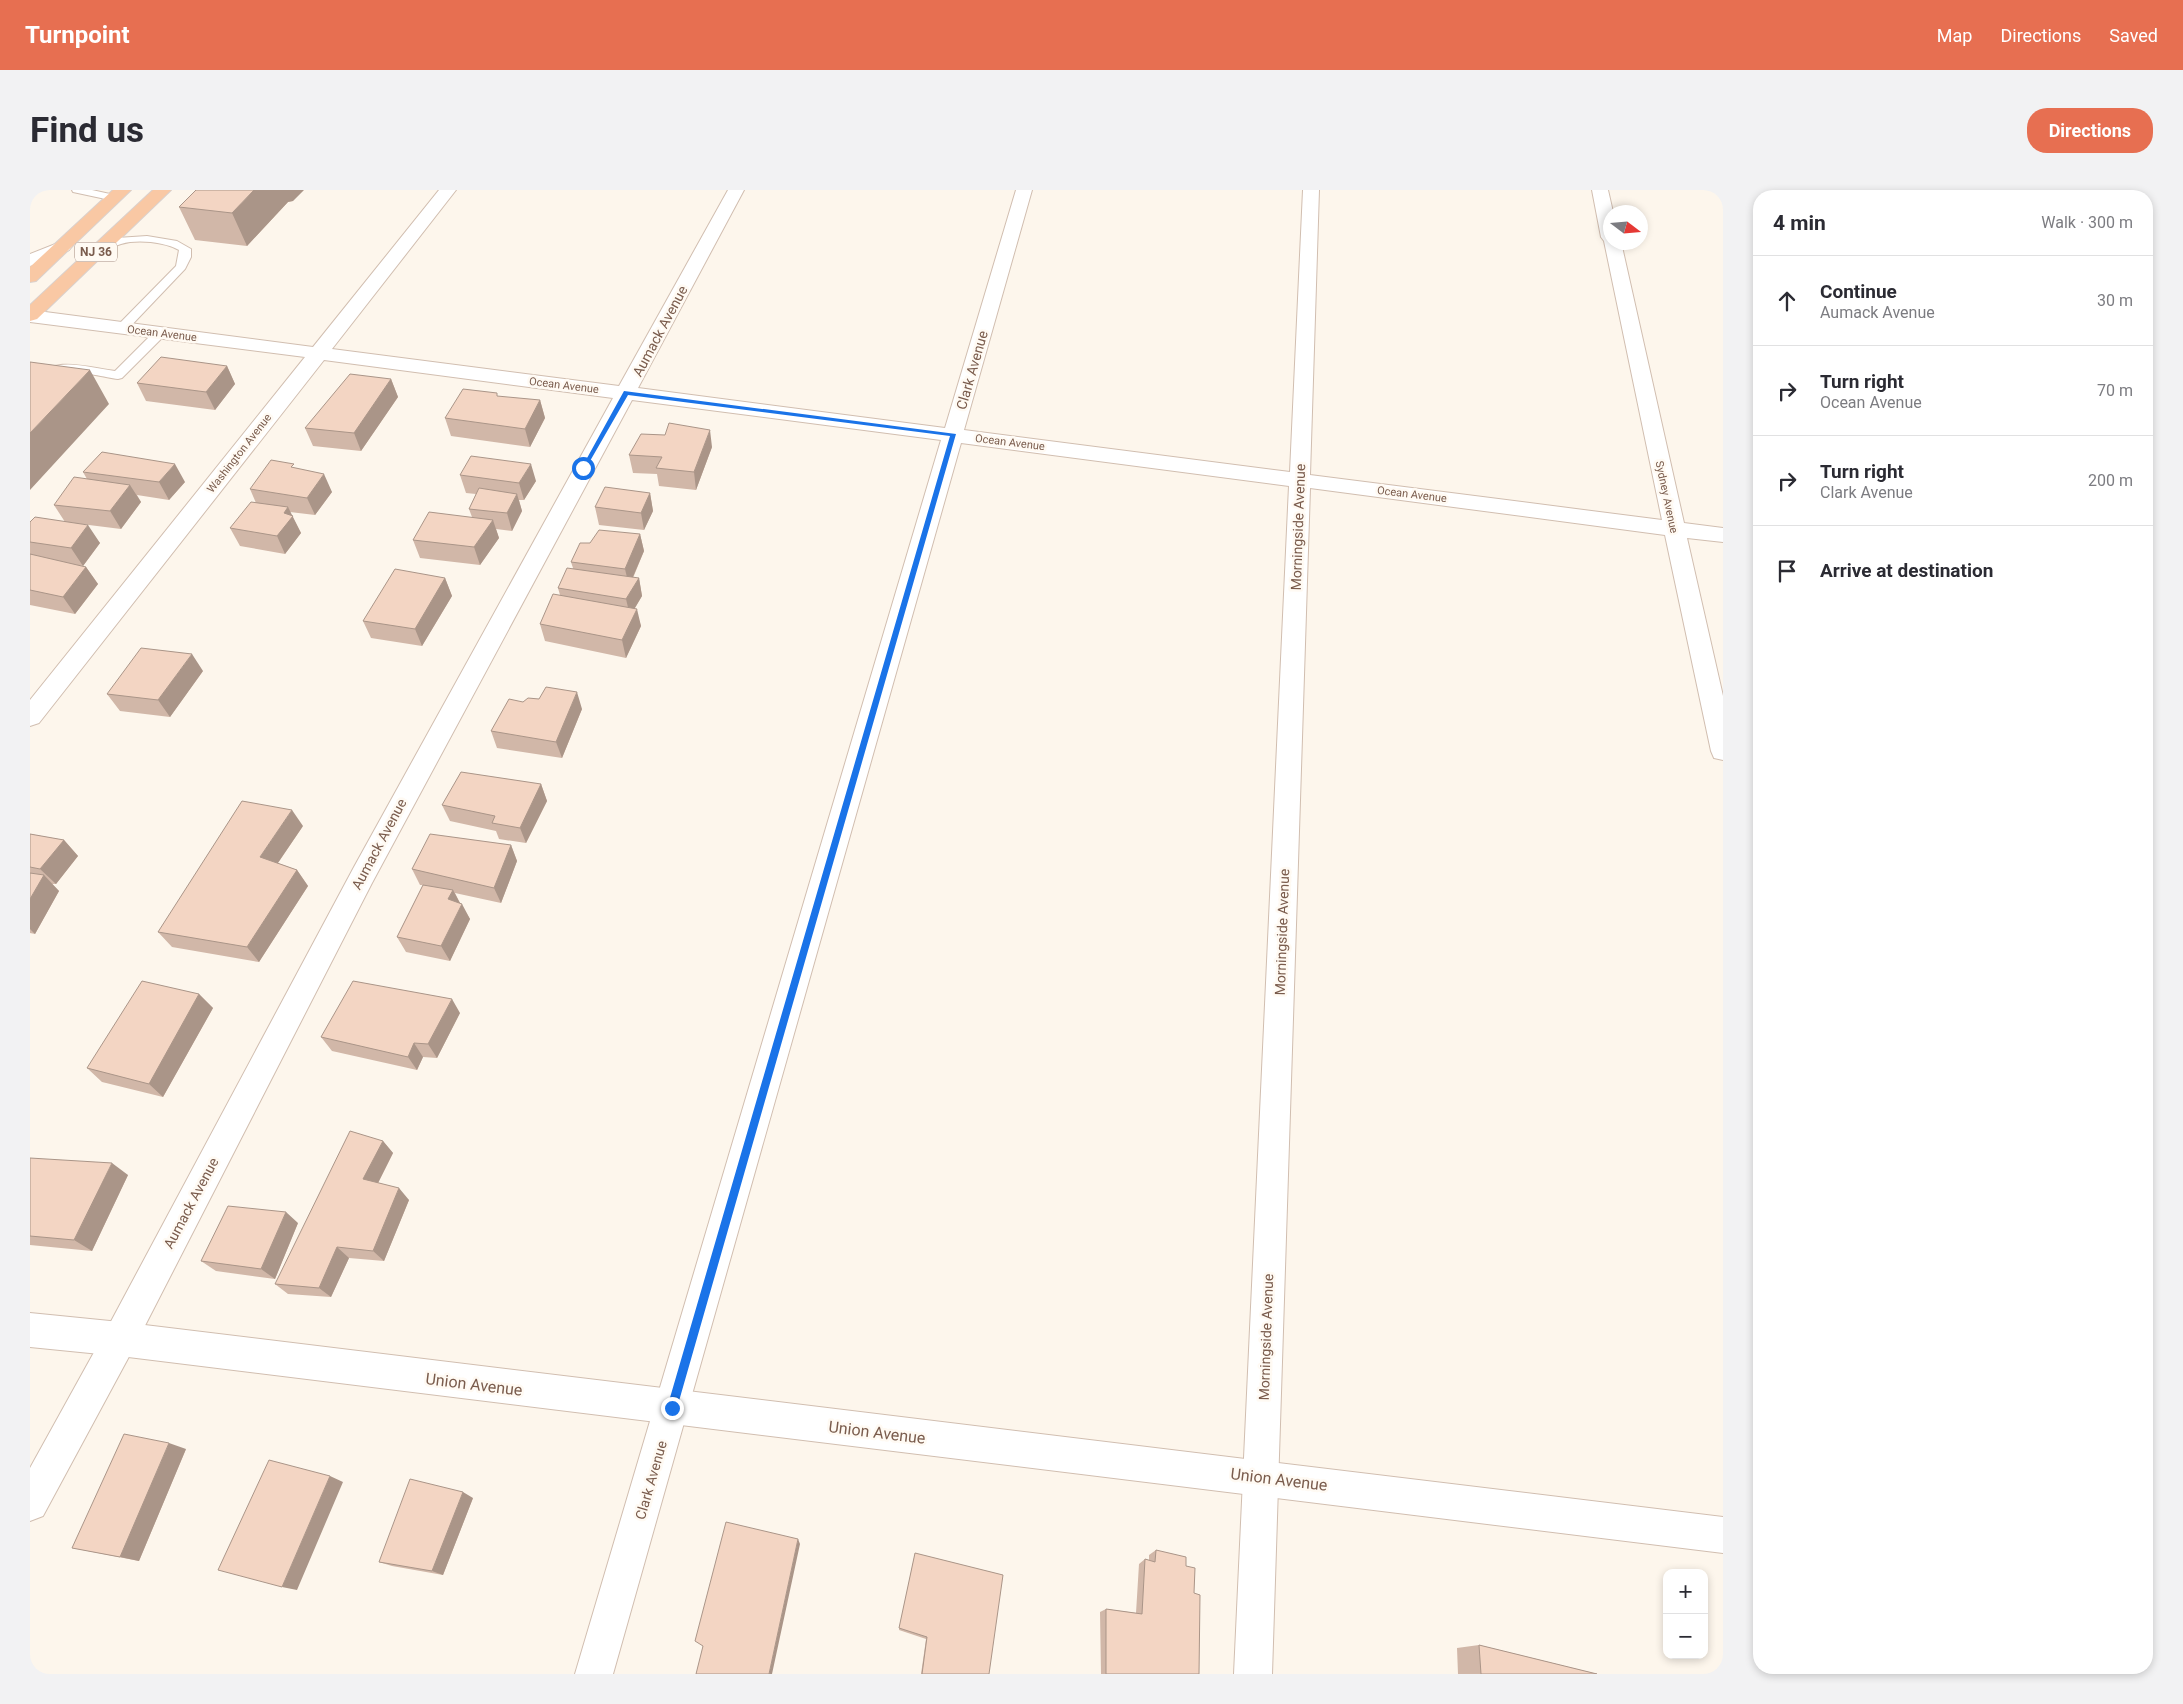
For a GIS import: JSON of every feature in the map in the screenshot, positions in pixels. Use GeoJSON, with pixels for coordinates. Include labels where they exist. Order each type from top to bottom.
{"type":"FeatureCollection","features":[{"type":"Feature","properties":{"kind":"highway","name":"NJ 36"},"geometry":{"type":"LineString","coordinates":[[30,315],[163,190]]}},
{"type":"Feature","properties":{"kind":"highway","name":"NJ 36"},"geometry":{"type":"LineString","coordinates":[[30,277],[119,194]]}},
{"type":"Feature","properties":{"kind":"street","name":"Washington Avenue"},"geometry":{"type":"LineString","coordinates":[[30,716],[448,190]]}},
{"type":"Feature","properties":{"kind":"street","name":"Aumack Avenue"},"geometry":{"type":"LineString","coordinates":[[30,1502],[120,1339],[363,875],[736,190]]}},
{"type":"Feature","properties":{"kind":"street","name":"Clark Avenue"},"geometry":{"type":"LineString","coordinates":[[594,1674],[1024,190]]}},
{"type":"Feature","properties":{"kind":"street","name":"Morningside Avenue"},"geometry":{"type":"LineString","coordinates":[[1253,1674],[1311,190]]}},
{"type":"Feature","properties":{"kind":"street"},"geometry":{"type":"LineString","coordinates":[[1600,190],[1603,205]]}},
{"type":"Feature","properties":{"kind":"street"},"geometry":{"type":"LineString","coordinates":[[30,261],[63,246]]}},
{"type":"Feature","properties":{"kind":"street","name":"Sydney Avenue"},"geometry":{"type":"LineString","coordinates":[[1614,250],[1723,751]]}},
{"type":"Feature","properties":{"kind":"street","name":"Ocean Avenue"},"geometry":{"type":"LineString","coordinates":[[30,315],[1723,535]]}},
{"type":"Feature","properties":{"kind":"street","name":"Union Avenue"},"geometry":{"type":"LineString","coordinates":[[30,1330],[120,1339],[672,1408],[1261,1477],[1723,1535]]}},
{"type":"Feature","properties":{"kind":"lane"},"geometry":{"type":"LineString","coordinates":[[77,190],[119,194]]}},
{"type":"Feature","properties":{"kind":"lane"},"geometry":{"type":"LineString","coordinates":[[99,250],[125,239],[179,244],[185,249],[185,257],[181,267],[122,328]]}},
{"type":"Feature","properties":{"kind":"lane"},"geometry":{"type":"LineString","coordinates":[[30,387],[42,375],[60,367],[118,375],[160,333]]}},
{"type":"Feature","properties":{"kind":"building"},"geometry":{"type":"Polygon","coordinates":[[[196,190],[254,190],[232,213],[179,207],[196,190]]]}},
{"type":"Feature","properties":{"kind":"building"},"geometry":{"type":"Polygon","coordinates":[[[161,357],[227,366],[206,392],[137,383],[161,357]]]}},
{"type":"Feature","properties":{"kind":"building"},"geometry":{"type":"Polygon","coordinates":[[[30,362],[90,370],[30,433],[30,362]]]}},
{"type":"Feature","properties":{"kind":"building"},"geometry":{"type":"Polygon","coordinates":[[[350,374],[391,379],[354,433],[305,428],[350,374]]]}},
{"type":"Feature","properties":{"kind":"building"},"geometry":{"type":"Polygon","coordinates":[[[463,389],[497,393],[497,396],[540,400],[525,429],[445,418],[463,389]]]}},
{"type":"Feature","properties":{"kind":"building"},"geometry":{"type":"Polygon","coordinates":[[[669,423],[710,430],[694,472],[656,468],[662,457],[629,455],[641,434],[665,435],[669,423]]]}},
{"type":"Feature","properties":{"kind":"building"},"geometry":{"type":"Polygon","coordinates":[[[102,452],[175,464],[159,482],[83,472],[102,452]]]}},
{"type":"Feature","properties":{"kind":"building"},"geometry":{"type":"Polygon","coordinates":[[[471,456],[531,464],[519,483],[460,475],[471,456]]]}},
{"type":"Feature","properties":{"kind":"building"},"geometry":{"type":"Polygon","coordinates":[[[271,460],[294,464],[291,467],[324,474],[307,498],[250,489],[271,460]]]}},
{"type":"Feature","properties":{"kind":"building"},"geometry":{"type":"Polygon","coordinates":[[[74,477],[130,485],[110,511],[54,505],[74,477]]]}},
{"type":"Feature","properties":{"kind":"building"},"geometry":{"type":"Polygon","coordinates":[[[605,487],[650,493],[641,513],[595,507],[605,487]]]}},
{"type":"Feature","properties":{"kind":"building"},"geometry":{"type":"Polygon","coordinates":[[[479,488],[517,494],[507,513],[469,509],[479,488]]]}},
{"type":"Feature","properties":{"kind":"building"},"geometry":{"type":"Polygon","coordinates":[[[251,502],[288,507],[284,513],[293,516],[277,536],[230,528],[251,502]]]}},
{"type":"Feature","properties":{"kind":"building"},"geometry":{"type":"Polygon","coordinates":[[[429,512],[493,520],[474,547],[413,540],[429,512]]]}},
{"type":"Feature","properties":{"kind":"building"},"geometry":{"type":"Polygon","coordinates":[[[35,517],[88,525],[71,548],[30,542],[30,522],[35,517]]]}},
{"type":"Feature","properties":{"kind":"building"},"geometry":{"type":"Polygon","coordinates":[[[599,530],[640,534],[625,569],[571,562],[580,543],[590,543],[599,530]]]}},
{"type":"Feature","properties":{"kind":"building"},"geometry":{"type":"Polygon","coordinates":[[[30,554],[86,567],[63,597],[30,590],[30,554]]]}},
{"type":"Feature","properties":{"kind":"building"},"geometry":{"type":"Polygon","coordinates":[[[567,568],[639,578],[626,599],[558,588],[567,568]]]}},
{"type":"Feature","properties":{"kind":"building"},"geometry":{"type":"Polygon","coordinates":[[[395,569],[445,578],[415,629],[363,621],[395,569]]]}},
{"type":"Feature","properties":{"kind":"building"},"geometry":{"type":"Polygon","coordinates":[[[553,594],[637,609],[622,640],[540,624],[553,594]]]}},
{"type":"Feature","properties":{"kind":"building"},"geometry":{"type":"Polygon","coordinates":[[[141,648],[192,654],[158,700],[107,694],[141,648]]]}},
{"type":"Feature","properties":{"kind":"building"},"geometry":{"type":"Polygon","coordinates":[[[546,687],[577,692],[556,742],[491,731],[509,699],[523,702],[528,698],[539,699],[546,687]]]}},
{"type":"Feature","properties":{"kind":"building"},"geometry":{"type":"Polygon","coordinates":[[[461,772],[541,784],[520,828],[492,823],[495,816],[442,805],[461,772]]]}},
{"type":"Feature","properties":{"kind":"building"},"geometry":{"type":"Polygon","coordinates":[[[242,801],[292,810],[260,857],[297,870],[247,947],[158,932],[242,801]]]}},
{"type":"Feature","properties":{"kind":"building"},"geometry":{"type":"Polygon","coordinates":[[[30,834],[64,840],[40,869],[30,867],[30,834]]]}},
{"type":"Feature","properties":{"kind":"building"},"geometry":{"type":"Polygon","coordinates":[[[430,834],[511,845],[494,888],[412,869],[430,834]]]}},
{"type":"Feature","properties":{"kind":"building"},"geometry":{"type":"Polygon","coordinates":[[[30,873],[44,875],[30,899],[30,873]]]}},
{"type":"Feature","properties":{"kind":"building"},"geometry":{"type":"Polygon","coordinates":[[[423,885],[453,890],[448,899],[462,904],[441,946],[397,937],[423,885]]]}},
{"type":"Feature","properties":{"kind":"building"},"geometry":{"type":"Polygon","coordinates":[[[142,981],[199,994],[149,1084],[87,1068],[142,981]]]}},
{"type":"Feature","properties":{"kind":"building"},"geometry":{"type":"Polygon","coordinates":[[[353,981],[452,999],[428,1044],[414,1043],[408,1057],[321,1037],[353,981]]]}},
{"type":"Feature","properties":{"kind":"building"},"geometry":{"type":"Polygon","coordinates":[[[350,1131],[383,1141],[363,1179],[399,1188],[373,1251],[337,1247],[319,1288],[275,1284],[350,1131]]]}},
{"type":"Feature","properties":{"kind":"building"},"geometry":{"type":"Polygon","coordinates":[[[30,1158],[112,1163],[74,1240],[30,1236],[30,1158]]]}},
{"type":"Feature","properties":{"kind":"building"},"geometry":{"type":"Polygon","coordinates":[[[228,1206],[286,1212],[261,1269],[201,1261],[228,1206]]]}},
{"type":"Feature","properties":{"kind":"building"},"geometry":{"type":"Polygon","coordinates":[[[124,1434],[169,1443],[120,1557],[72,1548],[124,1434]]]}},
{"type":"Feature","properties":{"kind":"building"},"geometry":{"type":"Polygon","coordinates":[[[269,1460],[330,1476],[282,1587],[218,1570],[269,1460]]]}},
{"type":"Feature","properties":{"kind":"building"},"geometry":{"type":"Polygon","coordinates":[[[410,1479],[463,1492],[432,1571],[379,1562],[410,1479]]]}},
{"type":"Feature","properties":{"kind":"building"},"geometry":{"type":"Polygon","coordinates":[[[726,1522],[798,1539],[769,1674],[696,1674],[703,1646],[695,1641],[726,1522]]]}},
{"type":"Feature","properties":{"kind":"building"},"geometry":{"type":"Polygon","coordinates":[[[1156,1550],[1186,1557],[1186,1566],[1195,1568],[1194,1593],[1200,1595],[1199,1674],[1106,1674],[1106,1609],[1142,1614],[1145,1559],[1155,1562],[1156,1550]]]}},
{"type":"Feature","properties":{"kind":"building"},"geometry":{"type":"Polygon","coordinates":[[[915,1553],[1003,1575],[989,1674],[922,1674],[927,1637],[899,1628],[915,1553]]]}},
{"type":"Feature","properties":{"kind":"building"},"geometry":{"type":"Polygon","coordinates":[[[1479,1645],[1597,1674],[1481,1674],[1479,1645]]]}},
{"type":"Feature","properties":{"kind":"route"},"geometry":{"type":"LineString","coordinates":[[583,468],[626,393],[954,434],[672,1408]]}}]}
